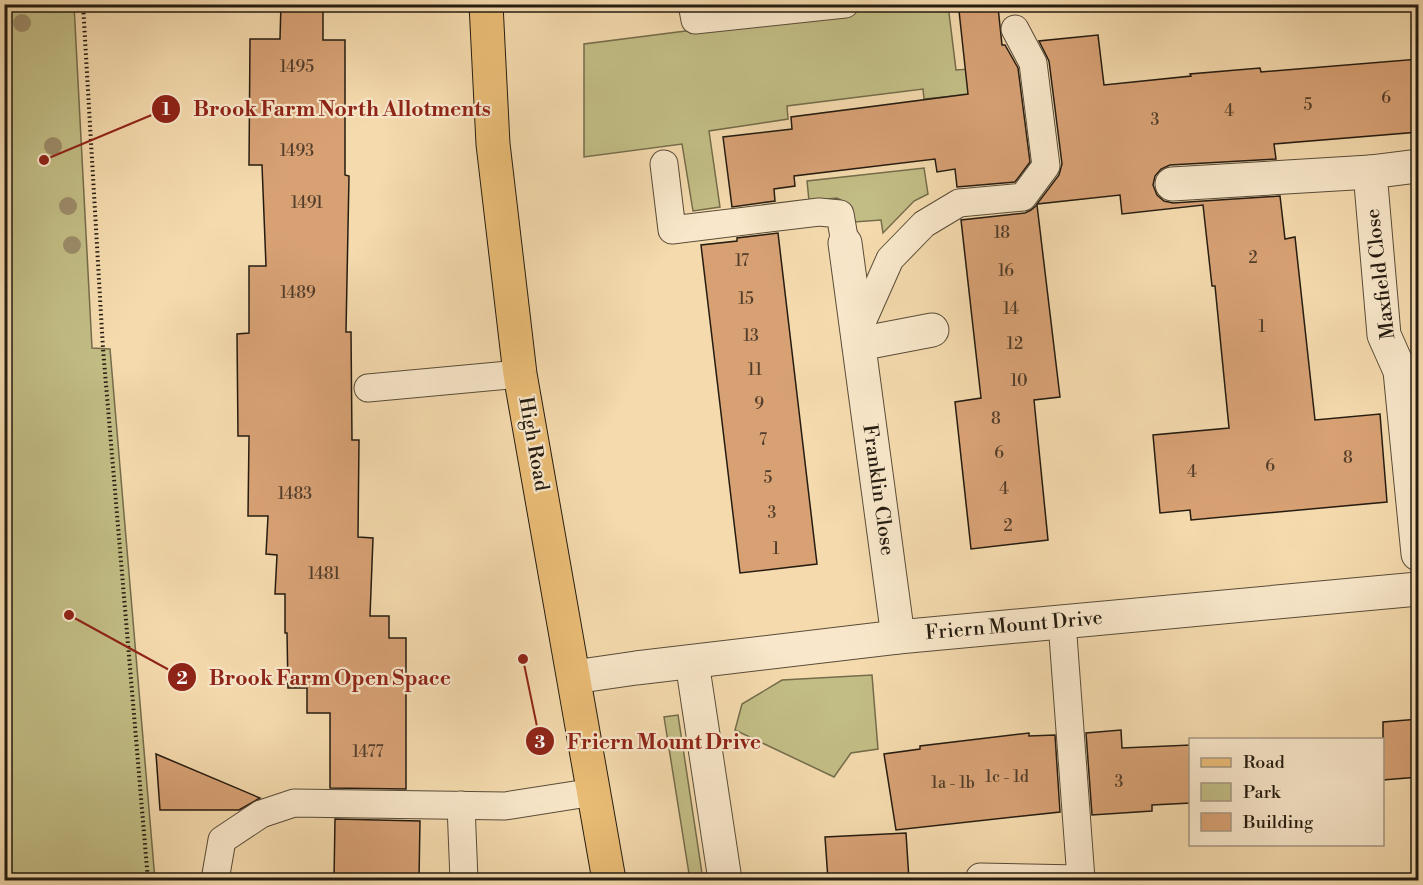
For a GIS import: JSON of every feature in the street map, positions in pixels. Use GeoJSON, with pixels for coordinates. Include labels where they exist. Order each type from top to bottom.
{"type":"FeatureCollection","features":[{"type":"Feature","properties":{"kind":"main road","name":"High Road"},"geometry":{"type":"LineString","coordinates":[[486,4],[494,144],[520,374],[609,880]]}},
{"type":"Feature","properties":{"kind":"street"},"geometry":{"type":"LineString","coordinates":[[1172,184],[1370,172],[1419,166]]}},
{"type":"Feature","properties":{"kind":"street","name":"Maxfield Close"},"geometry":{"type":"LineString","coordinates":[[1370,172],[1384,335],[1400,371],[1419,554]]}},
{"type":"Feature","properties":{"kind":"street","name":"Franklin Close"},"geometry":{"type":"LineString","coordinates":[[845,243],[898,637]]}},
{"type":"Feature","properties":{"kind":"street"},"geometry":{"type":"LineString","coordinates":[[858,337],[932,330]]}},
{"type":"Feature","properties":{"kind":"street","name":"Friern Mount Drive"},"geometry":{"type":"LineString","coordinates":[[574,677],[898,637],[1419,589]]}},
{"type":"Feature","properties":{"kind":"street"},"geometry":{"type":"LineString","coordinates":[[692,662],[725,880]]}},
{"type":"Feature","properties":{"kind":"lane"},"geometry":{"type":"LineString","coordinates":[[692,4],[695,20],[845,4]]}},
{"type":"Feature","properties":{"kind":"lane"},"geometry":{"type":"LineString","coordinates":[[858,337],[890,259],[924,224],[958,203],[1023,197],[1046,166],[1033,63],[1015,29]]}},
{"type":"Feature","properties":{"kind":"lane"},"geometry":{"type":"LineString","coordinates":[[664,164],[672,230],[819,212],[840,214],[845,243]]}},
{"type":"Feature","properties":{"kind":"lane"},"geometry":{"type":"LineString","coordinates":[[368,388],[520,374]]}},
{"type":"Feature","properties":{"kind":"lane"},"geometry":{"type":"LineString","coordinates":[[980,877],[1081,879],[1062,622]]}},
{"type":"Feature","properties":{"kind":"lane"},"geometry":{"type":"LineString","coordinates":[[215,880],[222,840],[261,814],[294,804],[505,806],[594,792]]}},
{"type":"Feature","properties":{"kind":"lane"},"geometry":{"type":"LineString","coordinates":[[461,805],[464,880]]}},
{"type":"Feature","properties":{"kind":"path"},"geometry":{"type":"LineString","coordinates":[[83,4],[103,349],[148,880]]}},
{"type":"Feature","properties":{"kind":"green space"},"geometry":{"type":"Polygon","coordinates":[[[5,4],[74,5],[92,348],[110,349],[155,880],[5,880],[5,4]]]}},
{"type":"Feature","properties":{"kind":"green space"},"geometry":{"type":"Polygon","coordinates":[[[948,5],[956,70],[1002,67],[997,92],[924,99],[923,89],[787,106],[788,119],[709,131],[720,207],[693,211],[682,144],[584,157],[584,44],[820,14],[948,5]]]}},
{"type":"Feature","properties":{"kind":"green space"},"geometry":{"type":"Polygon","coordinates":[[[924,168],[928,194],[914,201],[883,233],[881,220],[854,222],[850,205],[837,198],[809,201],[807,181],[924,168]]]}},
{"type":"Feature","properties":{"kind":"green space"},"geometry":{"type":"Polygon","coordinates":[[[872,675],[878,749],[851,753],[834,777],[735,730],[742,704],[782,680],[872,675]]]}},
{"type":"Feature","properties":{"kind":"green space"},"geometry":{"type":"Polygon","coordinates":[[[678,715],[703,880],[690,880],[664,717],[678,715]]]}},
{"type":"Feature","properties":{"kind":"building"},"geometry":{"type":"Polygon","coordinates":[[[281,4],[323,4],[323,40],[345,40],[345,175],[349,176],[346,332],[351,332],[352,440],[359,440],[358,537],[373,538],[370,616],[389,616],[389,638],[406,638],[406,789],[330,788],[330,713],[307,713],[307,688],[288,688],[285,594],[275,594],[277,555],[266,554],[268,516],[248,516],[249,436],[238,436],[237,334],[249,333],[249,266],[266,266],[262,165],[249,165],[250,39],[280,39],[281,4]]]}},
{"type":"Feature","properties":{"kind":"building"},"geometry":{"type":"Polygon","coordinates":[[[998,7],[1002,45],[1005,45],[1018,68],[1030,162],[1015,182],[957,187],[955,169],[937,172],[935,159],[794,176],[795,186],[774,189],[775,201],[732,207],[723,137],[792,129],[791,117],[968,94],[959,11],[998,7]]]}},
{"type":"Feature","properties":{"kind":"building"},"geometry":{"type":"Polygon","coordinates":[[[1098,35],[1104,85],[1260,68],[1261,72],[1419,59],[1419,132],[1274,144],[1276,159],[1170,165],[1161,169],[1155,176],[1153,185],[1157,195],[1164,201],[1173,203],[1280,196],[1285,239],[1295,237],[1315,420],[1380,414],[1387,502],[1191,520],[1190,510],[1160,513],[1153,435],[1229,428],[1215,286],[1212,286],[1203,205],[1122,214],[1120,195],[1037,204],[1059,175],[1062,164],[1049,61],[1039,41],[1098,35]]]}},
{"type":"Feature","properties":{"kind":"building"},"geometry":{"type":"Polygon","coordinates":[[[1037,205],[1060,397],[1034,400],[1048,540],[971,549],[955,402],[981,398],[961,220],[1025,213],[1037,205]]]}},
{"type":"Feature","properties":{"kind":"building"},"geometry":{"type":"Polygon","coordinates":[[[778,233],[817,564],[740,573],[701,245],[778,233]]]}},
{"type":"Feature","properties":{"kind":"building"},"geometry":{"type":"Polygon","coordinates":[[[1419,719],[1419,777],[1384,780],[1383,722],[1419,719]]]}},
{"type":"Feature","properties":{"kind":"building"},"geometry":{"type":"Polygon","coordinates":[[[1121,730],[1122,748],[1189,745],[1189,803],[1152,805],[1152,811],[1092,815],[1086,733],[1121,730]]]}},
{"type":"Feature","properties":{"kind":"building"},"geometry":{"type":"Polygon","coordinates":[[[1029,733],[1029,736],[1055,735],[1060,812],[896,830],[884,754],[920,749],[920,746],[1029,733]]]}},
{"type":"Feature","properties":{"kind":"building"},"geometry":{"type":"Polygon","coordinates":[[[156,754],[260,798],[239,810],[160,810],[156,754]]]}},
{"type":"Feature","properties":{"kind":"building"},"geometry":{"type":"Polygon","coordinates":[[[335,819],[420,821],[419,880],[334,880],[335,819]]]}},
{"type":"Feature","properties":{"kind":"building"},"geometry":{"type":"Polygon","coordinates":[[[906,833],[909,880],[828,880],[825,837],[906,833]]]}},
{"type":"Feature","properties":{"kind":"place","name":"Brook Farm North Allotments"},"geometry":{"type":"Point","coordinates":[44,160]}},
{"type":"Feature","properties":{"kind":"place","name":"Brook Farm Open Space"},"geometry":{"type":"Point","coordinates":[69,615]}},
{"type":"Feature","properties":{"kind":"place","name":"Friern Mount Drive"},"geometry":{"type":"Point","coordinates":[523,659]}}]}
